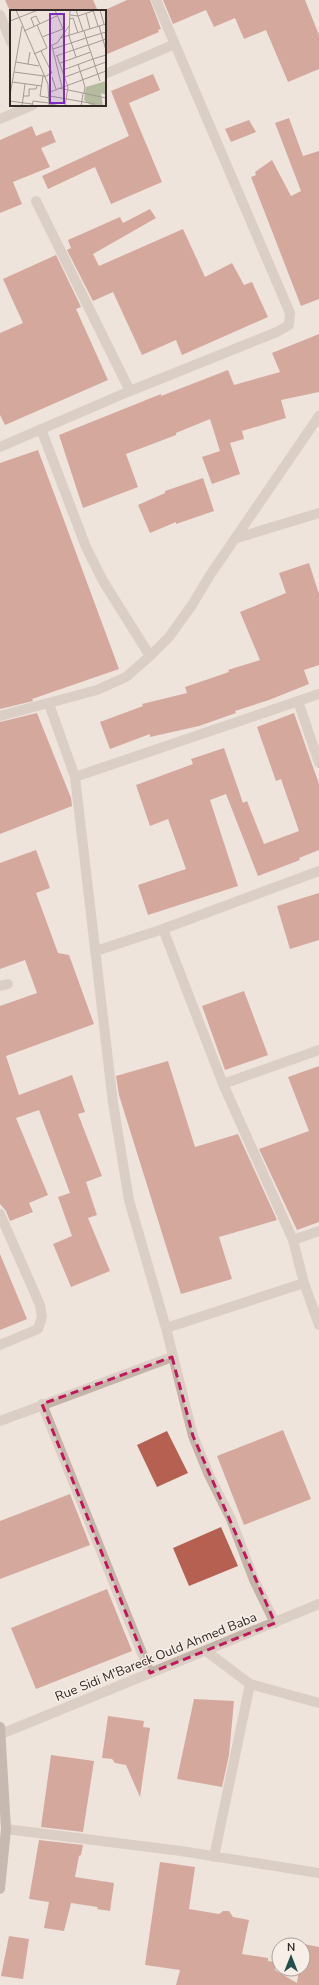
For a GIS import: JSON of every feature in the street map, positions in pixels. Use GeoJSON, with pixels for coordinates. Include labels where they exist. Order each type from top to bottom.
{"type":"FeatureCollection","features":[{"type":"Feature","properties":{"kind":"street"},"geometry":{"type":"LineString","coordinates":[[0,446],[130,391],[277,332],[289,325],[291,319],[290,313],[156,0]]}},
{"type":"Feature","properties":{"kind":"street"},"geometry":{"type":"LineString","coordinates":[[0,15],[10,40]]}},
{"type":"Feature","properties":{"kind":"street"},"geometry":{"type":"LineString","coordinates":[[106,74],[175,44]]}},
{"type":"Feature","properties":{"kind":"street"},"geometry":{"type":"LineString","coordinates":[[0,119],[31,106]]}},
{"type":"Feature","properties":{"kind":"street"},"geometry":{"type":"LineString","coordinates":[[36,201],[130,391]]}},
{"type":"Feature","properties":{"kind":"street"},"geometry":{"type":"LineString","coordinates":[[0,716],[97,690],[126,677],[150,656],[174,631],[210,575],[237,538],[319,416]]}},
{"type":"Feature","properties":{"kind":"street"},"geometry":{"type":"LineString","coordinates":[[42,429],[86,546],[102,581],[150,656]]}},
{"type":"Feature","properties":{"kind":"street"},"geometry":{"type":"LineString","coordinates":[[237,538],[319,513]]}},
{"type":"Feature","properties":{"kind":"street"},"geometry":{"type":"LineString","coordinates":[[75,777],[319,694]]}},
{"type":"Feature","properties":{"kind":"street"},"geometry":{"type":"LineString","coordinates":[[298,701],[319,763]]}},
{"type":"Feature","properties":{"kind":"street"},"geometry":{"type":"LineString","coordinates":[[49,704],[75,777],[113,1103],[129,1200],[166,1328],[172,1357],[193,1436],[209,1475],[230,1519],[254,1580],[275,1623]]}},
{"type":"Feature","properties":{"kind":"street"},"geometry":{"type":"LineString","coordinates":[[96,951],[163,929],[319,871]]}},
{"type":"Feature","properties":{"kind":"street"},"geometry":{"type":"LineString","coordinates":[[163,929],[223,1084],[293,1240],[304,1283],[319,1326]]}},
{"type":"Feature","properties":{"kind":"street"},"geometry":{"type":"LineString","coordinates":[[223,1084],[319,1050]]}},
{"type":"Feature","properties":{"kind":"street"},"geometry":{"type":"LineString","coordinates":[[0,1214],[40,1306],[42,1317],[38,1329],[0,1345]]}},
{"type":"Feature","properties":{"kind":"street"},"geometry":{"type":"LineString","coordinates":[[293,1240],[319,1231]]}},
{"type":"Feature","properties":{"kind":"street"},"geometry":{"type":"LineString","coordinates":[[166,1328],[304,1283]]}},
{"type":"Feature","properties":{"kind":"street"},"geometry":{"type":"LineString","coordinates":[[0,1421],[42,1404],[172,1357]]}},
{"type":"Feature","properties":{"kind":"street"},"geometry":{"type":"LineString","coordinates":[[42,1404],[150,1673]]}},
{"type":"Feature","properties":{"kind":"street","name":"Rue Sidi M'Bareck Ould Ahmed Baba"},"geometry":{"type":"LineString","coordinates":[[1,1730],[206,1651],[319,1604]]}},
{"type":"Feature","properties":{"kind":"street"},"geometry":{"type":"LineString","coordinates":[[206,1651],[250,1684],[319,1703]]}},
{"type":"Feature","properties":{"kind":"street"},"geometry":{"type":"LineString","coordinates":[[214,1856],[250,1684]]}},
{"type":"Feature","properties":{"kind":"street"},"geometry":{"type":"LineString","coordinates":[[0,1889],[2,1855],[6,1829],[1,1730]]}},
{"type":"Feature","properties":{"kind":"street"},"geometry":{"type":"LineString","coordinates":[[6,1829],[214,1856],[319,1873]]}},
{"type":"Feature","properties":{"kind":"highlighted area"},"geometry":{"type":"Polygon","coordinates":[[[172,1357],[193,1436],[275,1623],[150,1673],[42,1404],[172,1357]]]}},
{"type":"Feature","properties":{"kind":"building"},"geometry":{"type":"Polygon","coordinates":[[[5,0],[93,0],[98,10],[10,10],[5,0]]]}},
{"type":"Feature","properties":{"kind":"building"},"geometry":{"type":"Polygon","coordinates":[[[127,0],[150,0],[161,29],[158,30],[159,32],[106,55],[105,10],[127,0]]]}},
{"type":"Feature","properties":{"kind":"building"},"geometry":{"type":"Polygon","coordinates":[[[163,0],[305,0],[319,35],[319,69],[288,82],[266,30],[244,39],[235,18],[214,27],[206,10],[173,24],[163,0]]]}},
{"type":"Feature","properties":{"kind":"building"},"geometry":{"type":"Polygon","coordinates":[[[153,74],[160,90],[129,103],[162,182],[111,204],[95,167],[48,189],[42,176],[129,136],[111,91],[153,74]]]}},
{"type":"Feature","properties":{"kind":"building"},"geometry":{"type":"Polygon","coordinates":[[[289,118],[303,156],[319,151],[319,299],[301,306],[251,177],[256,175],[255,172],[272,160],[291,196],[301,191],[275,123],[289,118]]]}},
{"type":"Feature","properties":{"kind":"building"},"geometry":{"type":"Polygon","coordinates":[[[249,120],[256,132],[231,142],[225,129],[249,120]]]}},
{"type":"Feature","properties":{"kind":"building"},"geometry":{"type":"Polygon","coordinates":[[[32,126],[36,136],[51,130],[56,142],[41,148],[50,167],[13,182],[22,204],[0,213],[0,140],[32,126]]]}},
{"type":"Feature","properties":{"kind":"building"},"geometry":{"type":"Polygon","coordinates":[[[150,209],[156,218],[93,254],[99,266],[183,229],[205,277],[232,263],[244,285],[252,282],[268,317],[182,355],[176,340],[142,355],[113,292],[93,301],[67,250],[71,248],[68,240],[120,217],[123,223],[150,209]]]}},
{"type":"Feature","properties":{"kind":"building"},"geometry":{"type":"Polygon","coordinates":[[[56,255],[81,307],[76,309],[108,380],[5,425],[0,415],[0,333],[23,323],[3,279],[56,255]]]}},
{"type":"Feature","properties":{"kind":"building"},"geometry":{"type":"Polygon","coordinates":[[[319,334],[319,392],[281,400],[286,418],[242,431],[244,439],[230,443],[240,474],[212,484],[202,457],[220,451],[210,419],[176,433],[176,435],[126,454],[138,487],[83,508],[59,435],[161,394],[161,396],[228,370],[234,385],[280,372],[272,353],[319,334]]]}},
{"type":"Feature","properties":{"kind":"building"},"geometry":{"type":"Polygon","coordinates":[[[38,450],[119,669],[32,699],[33,701],[0,709],[0,463],[38,450]]]}},
{"type":"Feature","properties":{"kind":"building"},"geometry":{"type":"Polygon","coordinates":[[[203,478],[214,511],[176,524],[176,522],[150,533],[138,505],[165,493],[165,491],[203,478]]]}},
{"type":"Feature","properties":{"kind":"building"},"geometry":{"type":"Polygon","coordinates":[[[309,563],[319,594],[319,665],[304,670],[309,684],[199,726],[150,737],[150,734],[110,749],[100,722],[143,706],[142,704],[187,693],[185,687],[229,672],[228,670],[260,660],[240,612],[286,593],[279,573],[309,563]]]}},
{"type":"Feature","properties":{"kind":"building"},"geometry":{"type":"Polygon","coordinates":[[[37,713],[71,798],[72,806],[0,834],[0,722],[37,713]]]}},
{"type":"Feature","properties":{"kind":"building"},"geometry":{"type":"Polygon","coordinates":[[[294,713],[319,784],[319,850],[299,858],[300,860],[258,876],[226,794],[210,800],[238,886],[148,915],[138,885],[186,869],[168,819],[150,826],[136,785],[193,764],[191,759],[224,748],[243,803],[247,801],[264,844],[299,831],[281,779],[276,781],[257,727],[294,713]]]}},
{"type":"Feature","properties":{"kind":"building"},"geometry":{"type":"Polygon","coordinates":[[[36,850],[50,888],[36,893],[58,953],[69,955],[94,1024],[6,1056],[19,1095],[72,1075],[85,1112],[78,1114],[102,1176],[86,1182],[97,1215],[88,1218],[110,1271],[71,1287],[53,1244],[72,1236],[58,1197],[70,1193],[39,1110],[16,1118],[48,1195],[29,1203],[33,1212],[10,1221],[6,1211],[0,1204],[0,1006],[37,993],[25,960],[0,969],[0,863],[36,850]]]}},
{"type":"Feature","properties":{"kind":"building"},"geometry":{"type":"Polygon","coordinates":[[[319,893],[319,940],[290,949],[277,906],[319,893]]]}},
{"type":"Feature","properties":{"kind":"building"},"geometry":{"type":"Polygon","coordinates":[[[244,991],[268,1055],[225,1070],[202,1006],[244,991]]]}},
{"type":"Feature","properties":{"kind":"building"},"geometry":{"type":"Polygon","coordinates":[[[168,1061],[195,1147],[238,1134],[277,1220],[219,1237],[232,1279],[181,1294],[119,1095],[116,1076],[168,1061]]]}},
{"type":"Feature","properties":{"kind":"building"},"geometry":{"type":"Polygon","coordinates":[[[319,1066],[319,1222],[297,1230],[259,1149],[309,1131],[288,1077],[319,1066]]]}},
{"type":"Feature","properties":{"kind":"building"},"geometry":{"type":"Polygon","coordinates":[[[0,1254],[27,1319],[0,1330],[0,1254]]]}},
{"type":"Feature","properties":{"kind":"building"},"geometry":{"type":"Polygon","coordinates":[[[283,1430],[311,1499],[244,1525],[217,1456],[283,1430]]]}},
{"type":"Feature","properties":{"kind":"building"},"geometry":{"type":"Polygon","coordinates":[[[167,1431],[188,1473],[157,1487],[137,1445],[167,1431]]]}},
{"type":"Feature","properties":{"kind":"building"},"geometry":{"type":"Polygon","coordinates":[[[70,1494],[90,1545],[0,1579],[0,1521],[70,1494]]]}},
{"type":"Feature","properties":{"kind":"building"},"geometry":{"type":"Polygon","coordinates":[[[221,1527],[238,1566],[189,1586],[173,1548],[221,1527]]]}},
{"type":"Feature","properties":{"kind":"building"},"geometry":{"type":"Polygon","coordinates":[[[107,1589],[132,1651],[36,1689],[11,1628],[107,1589]]]}},
{"type":"Feature","properties":{"kind":"building"},"geometry":{"type":"Polygon","coordinates":[[[194,1699],[234,1701],[229,1755],[222,1787],[177,1779],[194,1699]]]}},
{"type":"Feature","properties":{"kind":"building"},"geometry":{"type":"Polygon","coordinates":[[[108,1716],[144,1721],[143,1727],[150,1728],[140,1797],[126,1765],[115,1763],[112,1759],[102,1758],[108,1716]]]}},
{"type":"Feature","properties":{"kind":"building"},"geometry":{"type":"Polygon","coordinates":[[[51,1755],[94,1761],[83,1832],[41,1827],[51,1755]]]}},
{"type":"Feature","properties":{"kind":"building"},"geometry":{"type":"Polygon","coordinates":[[[39,1840],[83,1845],[81,1855],[79,1856],[75,1877],[114,1883],[110,1911],[97,1909],[98,1907],[71,1903],[64,1931],[44,1928],[49,1902],[29,1899],[39,1840]]]}},
{"type":"Feature","properties":{"kind":"building"},"geometry":{"type":"Polygon","coordinates":[[[160,1862],[195,1867],[189,1909],[219,1914],[223,1911],[229,1911],[233,1917],[249,1920],[242,1954],[268,1958],[268,1961],[271,1961],[271,1977],[287,1977],[297,1983],[298,1977],[311,1977],[311,1945],[319,1947],[319,1985],[176,1985],[180,1970],[145,1965],[160,1862]]]}},
{"type":"Feature","properties":{"kind":"building"},"geometry":{"type":"Polygon","coordinates":[[[9,1936],[29,1939],[23,1979],[1,1976],[9,1936]]]}}]}
